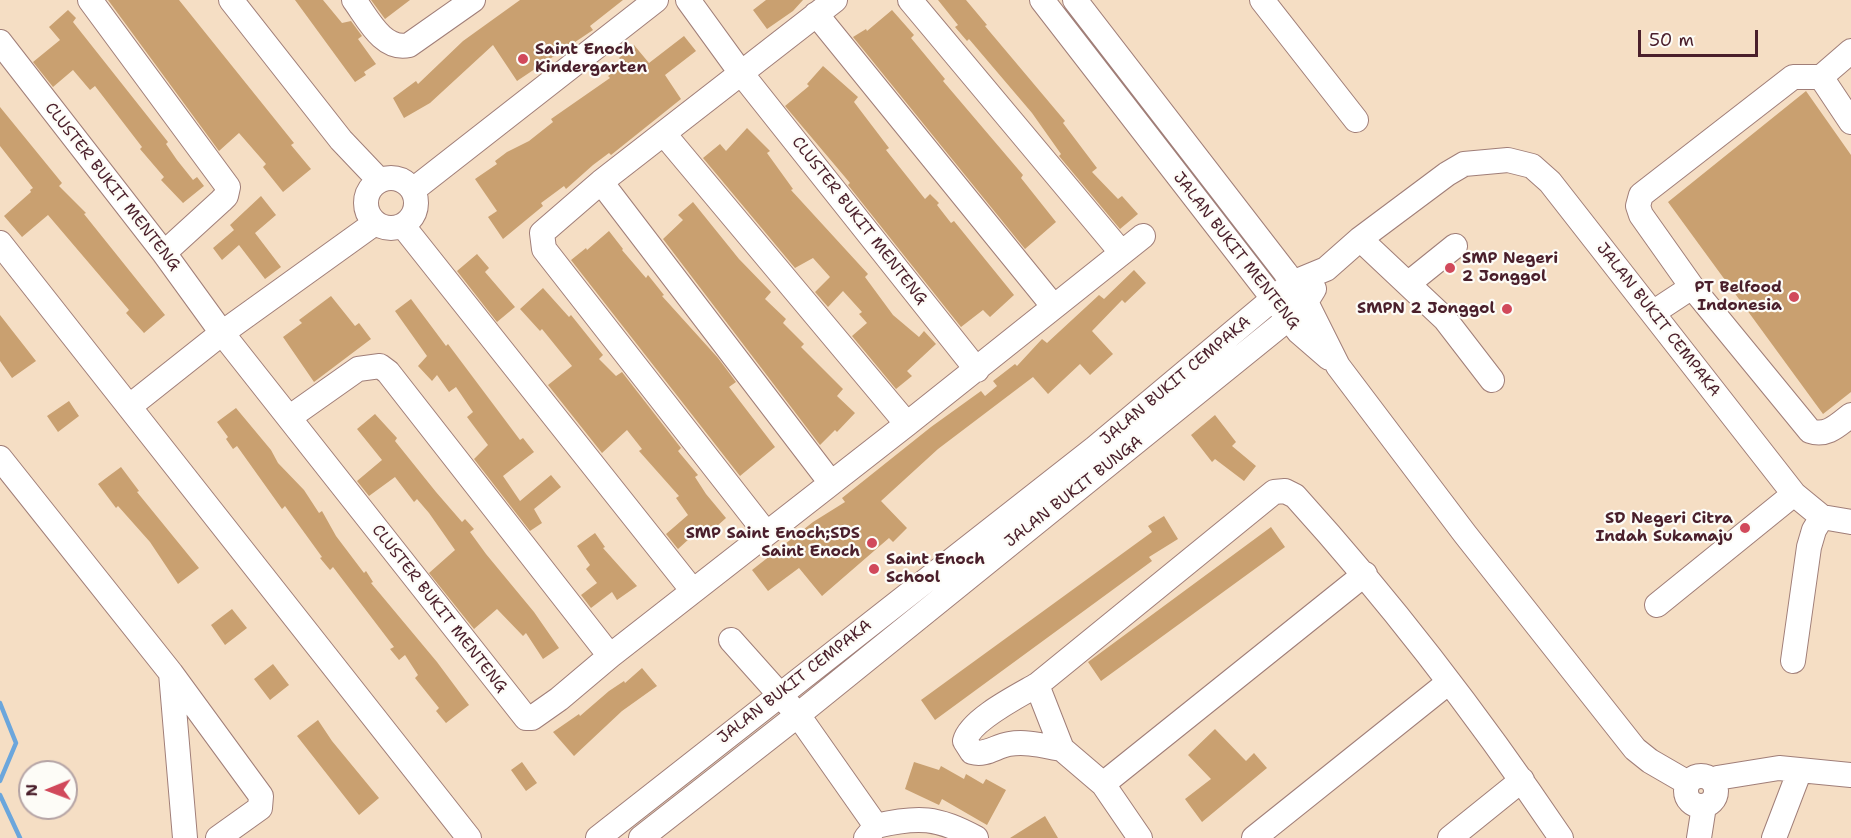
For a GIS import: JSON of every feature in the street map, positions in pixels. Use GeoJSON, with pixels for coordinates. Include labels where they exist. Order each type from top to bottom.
{"type":"FeatureCollection","features":[{"type":"Feature","properties":{"kind":"street"},"geometry":{"type":"LineString","coordinates":[[90,0],[228,187],[222,201],[164,253]]}},
{"type":"Feature","properties":{"kind":"street"},"geometry":{"type":"LineString","coordinates":[[231,0],[341,140],[379,180]]}},
{"type":"Feature","properties":{"kind":"street"},"geometry":{"type":"LineString","coordinates":[[354,0],[386,42],[397,48],[409,45],[459,4]]}},
{"type":"Feature","properties":{"kind":"street"},"geometry":{"type":"LineString","coordinates":[[413,190],[656,0]]}},
{"type":"Feature","properties":{"kind":"street","name":"CLUSTER BUKIT MENTENG"},"geometry":{"type":"LineString","coordinates":[[688,0],[741,73],[977,370]]}},
{"type":"Feature","properties":{"kind":"street"},"geometry":{"type":"LineString","coordinates":[[910,0],[1121,252]]}},
{"type":"Feature","properties":{"kind":"street","name":"JALAN BUKIT MENTENG"},"geometry":{"type":"LineString","coordinates":[[1041,0],[1288,319],[1299,332],[1338,366]]}},
{"type":"Feature","properties":{"kind":"street","name":"JALAN BUKIT MENTENG"},"geometry":{"type":"LineString","coordinates":[[1075,0],[1306,302],[1338,366]]}},
{"type":"Feature","properties":{"kind":"street"},"geometry":{"type":"LineString","coordinates":[[1262,0],[1356,120]]}},
{"type":"Feature","properties":{"kind":"street"},"geometry":{"type":"LineString","coordinates":[[766,533],[544,249],[542,233],[601,182],[825,7],[1054,307]]}},
{"type":"Feature","properties":{"kind":"street","name":"CLUSTER BUKIT MENTENG"},"geometry":{"type":"LineString","coordinates":[[0,42],[164,253],[222,333],[526,718],[532,718],[559,699],[610,656],[977,370],[1143,236]]}},
{"type":"Feature","properties":{"kind":"street"},"geometry":{"type":"LineString","coordinates":[[1851,51],[1821,77],[1793,77],[1641,195],[1638,206],[1641,215],[1692,287],[1810,432],[1819,435],[1830,431],[1851,415]]}},
{"type":"Feature","properties":{"kind":"street"},"geometry":{"type":"LineString","coordinates":[[1821,77],[1851,122]]}},
{"type":"Feature","properties":{"kind":"street"},"geometry":{"type":"LineString","coordinates":[[664,134],[907,424]]}},
{"type":"Feature","properties":{"kind":"street","name":"JALAN BUKIT CEMPAKA"},"geometry":{"type":"LineString","coordinates":[[1102,457],[1292,283],[1326,269],[1360,239],[1447,174],[1464,164],[1508,160],[1532,166],[1550,182],[1654,312],[1685,357],[1794,494],[1822,517],[1851,522]]}},
{"type":"Feature","properties":{"kind":"street"},"geometry":{"type":"LineString","coordinates":[[398,178],[413,190],[416,201],[415,211],[403,226],[393,229],[375,223],[369,215],[367,196],[379,180],[398,178]]}},
{"type":"Feature","properties":{"kind":"street"},"geometry":{"type":"LineString","coordinates":[[601,182],[831,483]]}},
{"type":"Feature","properties":{"kind":"street"},"geometry":{"type":"LineString","coordinates":[[130,406],[222,333],[375,223]]}},
{"type":"Feature","properties":{"kind":"street"},"geometry":{"type":"LineString","coordinates":[[403,226],[693,591]]}},
{"type":"Feature","properties":{"kind":"street"},"geometry":{"type":"LineString","coordinates":[[1360,239],[1445,319],[1492,380]]}},
{"type":"Feature","properties":{"kind":"street"},"geometry":{"type":"LineString","coordinates":[[0,243],[469,838]]}},
{"type":"Feature","properties":{"kind":"street"},"geometry":{"type":"LineString","coordinates":[[1409,283],[1455,246]]}},
{"type":"Feature","properties":{"kind":"street","name":"JALAN BUKIT BUNGA"},"geometry":{"type":"LineString","coordinates":[[641,838],[798,715],[966,563],[1102,457],[1288,319],[1306,302],[1326,269]]}},
{"type":"Feature","properties":{"kind":"street"},"geometry":{"type":"LineString","coordinates":[[1654,312],[1692,287]]}},
{"type":"Feature","properties":{"kind":"street"},"geometry":{"type":"LineString","coordinates":[[290,417],[358,369],[380,366],[388,372],[610,656]]}},
{"type":"Feature","properties":{"kind":"street"},"geometry":{"type":"LineString","coordinates":[[1338,366],[1465,534],[1635,750],[1688,783]]}},
{"type":"Feature","properties":{"kind":"street"},"geometry":{"type":"LineString","coordinates":[[0,458],[171,673],[261,796],[260,808],[218,838]]}},
{"type":"Feature","properties":{"kind":"street"},"geometry":{"type":"LineString","coordinates":[[1062,749],[1027,742],[1007,744],[978,754],[972,752],[965,741],[972,728],[1004,704],[1037,684],[1274,492],[1285,491],[1295,496],[1365,574],[1522,780],[1561,838]]}},
{"type":"Feature","properties":{"kind":"street"},"geometry":{"type":"LineString","coordinates":[[1657,605],[1794,494]]}},
{"type":"Feature","properties":{"kind":"street"},"geometry":{"type":"LineString","coordinates":[[1793,661],[1809,547],[1814,530],[1822,517]]}},
{"type":"Feature","properties":{"kind":"street","name":"JALAN BUKIT CEMPAKA"},"geometry":{"type":"LineString","coordinates":[[598,838],[780,694],[966,563]]}},
{"type":"Feature","properties":{"kind":"street"},"geometry":{"type":"LineString","coordinates":[[1103,784],[1365,574]]}},
{"type":"Feature","properties":{"kind":"street"},"geometry":{"type":"LineString","coordinates":[[731,640],[798,715],[871,832],[918,818],[948,824],[976,838]]}},
{"type":"Feature","properties":{"kind":"street"},"geometry":{"type":"LineString","coordinates":[[171,673],[186,838]]}},
{"type":"Feature","properties":{"kind":"street"},"geometry":{"type":"LineString","coordinates":[[1254,838],[1449,682]]}},
{"type":"Feature","properties":{"kind":"street"},"geometry":{"type":"LineString","coordinates":[[1037,684],[1062,749],[1103,784],[1140,838]]}},
{"type":"Feature","properties":{"kind":"street"},"geometry":{"type":"LineString","coordinates":[[1713,782],[1717,778],[1779,768],[1851,776]]}},
{"type":"Feature","properties":{"kind":"street"},"geometry":{"type":"LineString","coordinates":[[1774,838],[1800,770]]}},
{"type":"Feature","properties":{"kind":"street"},"geometry":{"type":"LineString","coordinates":[[1704,806],[1691,802],[1686,793],[1688,783],[1700,776],[1713,782]]}},
{"type":"Feature","properties":{"kind":"street"},"geometry":{"type":"LineString","coordinates":[[1450,838],[1522,780]]}},
{"type":"Feature","properties":{"kind":"street"},"geometry":{"type":"LineString","coordinates":[[1699,838],[1704,806],[1715,796],[1713,782]]}},
{"type":"Feature","properties":{"kind":"building"},"geometry":{"type":"Polygon","coordinates":[[[108,0],[179,0],[294,143],[291,145],[311,169],[283,192],[263,167],[266,164],[239,133],[219,151],[108,0]]]}},
{"type":"Feature","properties":{"kind":"building"},"geometry":{"type":"Polygon","coordinates":[[[295,0],[323,0],[342,23],[351,21],[362,36],[358,39],[376,64],[364,72],[366,75],[355,82],[295,0]]]}},
{"type":"Feature","properties":{"kind":"building"},"geometry":{"type":"Polygon","coordinates":[[[371,0],[410,0],[385,19],[371,0]]]}},
{"type":"Feature","properties":{"kind":"building"},"geometry":{"type":"Polygon","coordinates":[[[520,0],[623,0],[590,26],[593,30],[517,81],[493,45],[430,103],[404,118],[393,98],[416,81],[418,84],[463,41],[520,0]]]}},
{"type":"Feature","properties":{"kind":"building"},"geometry":{"type":"Polygon","coordinates":[[[766,0],[803,0],[793,11],[767,29],[753,10],[766,0]]]}},
{"type":"Feature","properties":{"kind":"building"},"geometry":{"type":"Polygon","coordinates":[[[938,0],[966,0],[1065,121],[1063,123],[1097,168],[1092,172],[1118,199],[1122,196],[1138,214],[1120,229],[1059,156],[1061,154],[1032,113],[969,39],[967,41],[955,27],[958,25],[938,0]]]}},
{"type":"Feature","properties":{"kind":"building"},"geometry":{"type":"Polygon","coordinates":[[[68,10],[76,18],[73,22],[168,142],[166,144],[177,160],[193,180],[197,177],[204,186],[183,203],[161,180],[164,177],[140,149],[142,147],[95,86],[90,90],[73,70],[53,87],[33,62],[60,40],[49,27],[68,10]]]}},
{"type":"Feature","properties":{"kind":"building"},"geometry":{"type":"Polygon","coordinates":[[[892,10],[914,35],[911,38],[945,79],[943,81],[1023,175],[1021,178],[1056,222],[1025,249],[853,37],[866,29],[867,31],[892,10]]]}},
{"type":"Feature","properties":{"kind":"building"},"geometry":{"type":"Polygon","coordinates":[[[684,36],[696,51],[665,75],[681,99],[611,155],[609,153],[593,165],[566,189],[564,186],[541,203],[543,206],[503,239],[488,217],[497,211],[475,179],[497,164],[495,161],[507,152],[529,141],[553,122],[551,119],[610,78],[608,76],[625,64],[619,58],[634,45],[649,63],[684,36]]]}},
{"type":"Feature","properties":{"kind":"building"},"geometry":{"type":"Polygon","coordinates":[[[823,66],[858,97],[854,102],[889,148],[886,150],[925,199],[930,194],[939,203],[937,205],[951,223],[954,221],[1014,295],[990,317],[983,310],[961,327],[848,185],[850,183],[785,106],[809,86],[807,84],[823,66]]]}},
{"type":"Feature","properties":{"kind":"building","name":"PT Belfood Indonesia"},"geometry":{"type":"Polygon","coordinates":[[[1806,91],[1851,155],[1851,392],[1823,414],[1668,202],[1806,91]]]}},
{"type":"Feature","properties":{"kind":"building"},"geometry":{"type":"Polygon","coordinates":[[[0,107],[62,183],[59,186],[86,213],[84,214],[165,315],[144,333],[126,313],[129,310],[48,215],[22,237],[4,216],[33,188],[0,146],[0,107]]]}},
{"type":"Feature","properties":{"kind":"building"},"geometry":{"type":"Polygon","coordinates":[[[747,128],[770,151],[767,153],[793,189],[791,190],[868,274],[865,277],[893,315],[919,337],[924,331],[936,344],[907,371],[912,376],[896,389],[852,336],[867,323],[859,314],[862,312],[843,291],[828,307],[815,292],[830,277],[813,258],[795,268],[703,158],[720,144],[726,151],[747,128]]]}},
{"type":"Feature","properties":{"kind":"building"},"geometry":{"type":"Polygon","coordinates":[[[261,196],[276,215],[255,233],[281,267],[265,279],[239,245],[222,260],[213,248],[234,230],[230,225],[261,196]]]}},
{"type":"Feature","properties":{"kind":"building"},"geometry":{"type":"Polygon","coordinates":[[[693,202],[739,259],[771,292],[765,299],[786,319],[783,323],[804,344],[801,347],[843,389],[837,396],[855,413],[837,432],[835,430],[820,445],[663,239],[683,220],[678,215],[693,202]]]}},
{"type":"Feature","properties":{"kind":"building"},"geometry":{"type":"Polygon","coordinates":[[[609,231],[646,278],[648,275],[664,295],[662,296],[718,358],[736,382],[729,387],[775,447],[740,476],[571,260],[609,231]]]}},
{"type":"Feature","properties":{"kind":"building"},"geometry":{"type":"Polygon","coordinates":[[[477,254],[489,268],[485,272],[515,307],[497,322],[457,271],[477,254]]]}},
{"type":"Feature","properties":{"kind":"building"},"geometry":{"type":"Polygon","coordinates":[[[1134,270],[1146,283],[1125,303],[1122,300],[1092,331],[1113,354],[1090,375],[1080,364],[1048,394],[1033,377],[938,449],[881,501],[907,528],[893,542],[889,538],[822,596],[799,568],[768,591],[752,570],[813,522],[845,502],[842,498],[931,427],[981,391],[985,396],[997,386],[993,381],[1015,364],[1017,366],[1042,339],[1047,343],[1099,295],[1104,299],[1134,270]]]}},
{"type":"Feature","properties":{"kind":"building"},"geometry":{"type":"Polygon","coordinates":[[[543,288],[569,317],[571,315],[603,355],[599,359],[616,376],[622,372],[681,448],[678,451],[698,475],[695,477],[706,494],[726,518],[707,535],[701,528],[678,549],[666,534],[688,515],[676,498],[679,496],[639,451],[642,449],[627,430],[602,453],[548,385],[572,366],[542,329],[540,331],[520,309],[543,288]]]}},
{"type":"Feature","properties":{"kind":"building"},"geometry":{"type":"Polygon","coordinates":[[[331,296],[355,326],[359,323],[371,339],[314,382],[283,337],[302,323],[299,320],[331,296]]]}},
{"type":"Feature","properties":{"kind":"building"},"geometry":{"type":"Polygon","coordinates":[[[411,299],[520,440],[523,438],[534,452],[503,476],[520,501],[551,475],[561,487],[534,509],[542,523],[530,531],[474,459],[488,445],[467,417],[473,412],[456,387],[449,392],[437,375],[432,381],[418,366],[427,356],[395,311],[411,299]]]}},
{"type":"Feature","properties":{"kind":"building"},"geometry":{"type":"Polygon","coordinates":[[[0,315],[36,361],[12,378],[0,361],[0,315]]]}},
{"type":"Feature","properties":{"kind":"building"},"geometry":{"type":"Polygon","coordinates":[[[69,401],[79,416],[58,432],[47,416],[69,401]]]}},
{"type":"Feature","properties":{"kind":"building"},"geometry":{"type":"Polygon","coordinates":[[[236,408],[271,450],[278,463],[304,490],[319,513],[322,511],[336,536],[364,573],[366,571],[373,582],[371,583],[437,662],[469,705],[446,723],[436,711],[439,708],[415,678],[418,675],[405,655],[399,660],[390,649],[394,647],[333,567],[330,570],[285,506],[282,509],[237,446],[233,449],[226,439],[228,437],[217,422],[236,408]]]}},
{"type":"Feature","properties":{"kind":"building"},"geometry":{"type":"Polygon","coordinates":[[[375,414],[397,438],[395,441],[436,492],[462,522],[465,519],[474,529],[470,532],[534,612],[559,648],[543,659],[526,633],[523,636],[497,609],[474,629],[429,573],[455,550],[429,513],[417,499],[414,502],[395,477],[369,496],[357,481],[382,460],[357,429],[375,414]]]}},
{"type":"Feature","properties":{"kind":"building"},"geometry":{"type":"Polygon","coordinates":[[[1215,415],[1236,442],[1232,446],[1256,466],[1244,481],[1215,459],[1212,462],[1191,435],[1215,415]]]}},
{"type":"Feature","properties":{"kind":"building"},"geometry":{"type":"Polygon","coordinates":[[[121,467],[139,491],[137,492],[199,568],[178,584],[150,542],[118,506],[116,508],[98,484],[121,467]]]}},
{"type":"Feature","properties":{"kind":"building"},"geometry":{"type":"Polygon","coordinates":[[[1164,516],[1178,539],[1149,557],[1152,561],[935,720],[921,700],[1152,532],[1148,526],[1164,516]]]}},
{"type":"Feature","properties":{"kind":"building"},"geometry":{"type":"Polygon","coordinates":[[[1271,527],[1285,547],[1101,681],[1088,662],[1271,527]]]}},
{"type":"Feature","properties":{"kind":"building"},"geometry":{"type":"Polygon","coordinates":[[[595,533],[605,547],[603,548],[637,586],[617,600],[612,592],[591,608],[581,595],[597,583],[586,569],[590,565],[577,546],[595,533]]]}},
{"type":"Feature","properties":{"kind":"building"},"geometry":{"type":"Polygon","coordinates":[[[232,609],[247,628],[225,645],[211,625],[232,609]]]}},
{"type":"Feature","properties":{"kind":"building"},"geometry":{"type":"Polygon","coordinates":[[[273,664],[289,685],[270,700],[254,679],[273,664]]]}},
{"type":"Feature","properties":{"kind":"building"},"geometry":{"type":"Polygon","coordinates":[[[642,668],[657,686],[622,711],[574,756],[553,732],[579,714],[580,716],[609,691],[624,681],[625,683],[642,668]]]}},
{"type":"Feature","properties":{"kind":"building"},"geometry":{"type":"Polygon","coordinates":[[[318,720],[332,741],[379,798],[359,815],[297,736],[318,720]]]}},
{"type":"Feature","properties":{"kind":"building"},"geometry":{"type":"Polygon","coordinates":[[[1215,729],[1246,761],[1254,753],[1267,768],[1202,822],[1185,799],[1211,779],[1188,755],[1215,729]]]}},
{"type":"Feature","properties":{"kind":"building"},"geometry":{"type":"Polygon","coordinates":[[[522,762],[537,783],[526,791],[511,770],[522,762]]]}},
{"type":"Feature","properties":{"kind":"building"},"geometry":{"type":"Polygon","coordinates":[[[914,762],[939,770],[941,766],[964,779],[966,774],[983,784],[986,779],[1006,790],[987,825],[942,799],[939,805],[905,789],[914,762]]]}},
{"type":"Feature","properties":{"kind":"building"},"geometry":{"type":"Polygon","coordinates":[[[1045,816],[1058,838],[1010,838],[1045,816]]]}},
{"type":"Feature","properties":{"kind":"waterway"},"geometry":{"type":"LineString","coordinates":[[0,703],[16,743],[0,781]]}},
{"type":"Feature","properties":{"kind":"waterway"},"geometry":{"type":"LineString","coordinates":[[0,795],[20,838]]}},
{"type":"Feature","properties":{"kind":"place","name":"Saint Enoch Kindergarten"},"geometry":{"type":"Point","coordinates":[523,59]}},
{"type":"Feature","properties":{"kind":"place","name":"SMP Negeri 2 Jonggol"},"geometry":{"type":"Point","coordinates":[1450,268]}},
{"type":"Feature","properties":{"kind":"place","name":"PT Belfood Indonesia"},"geometry":{"type":"Point","coordinates":[1794,297]}},
{"type":"Feature","properties":{"kind":"place","name":"SMPN 2 Jonggol"},"geometry":{"type":"Point","coordinates":[1507,309]}},
{"type":"Feature","properties":{"kind":"place","name":"SD Negeri Citra Indah Sukamaju"},"geometry":{"type":"Point","coordinates":[1745,528]}},
{"type":"Feature","properties":{"kind":"place","name":"SMP Saint Enoch;SDS Saint Enoch"},"geometry":{"type":"Point","coordinates":[872,543]}},
{"type":"Feature","properties":{"kind":"place","name":"Saint Enoch School"},"geometry":{"type":"Point","coordinates":[874,569]}}]}
